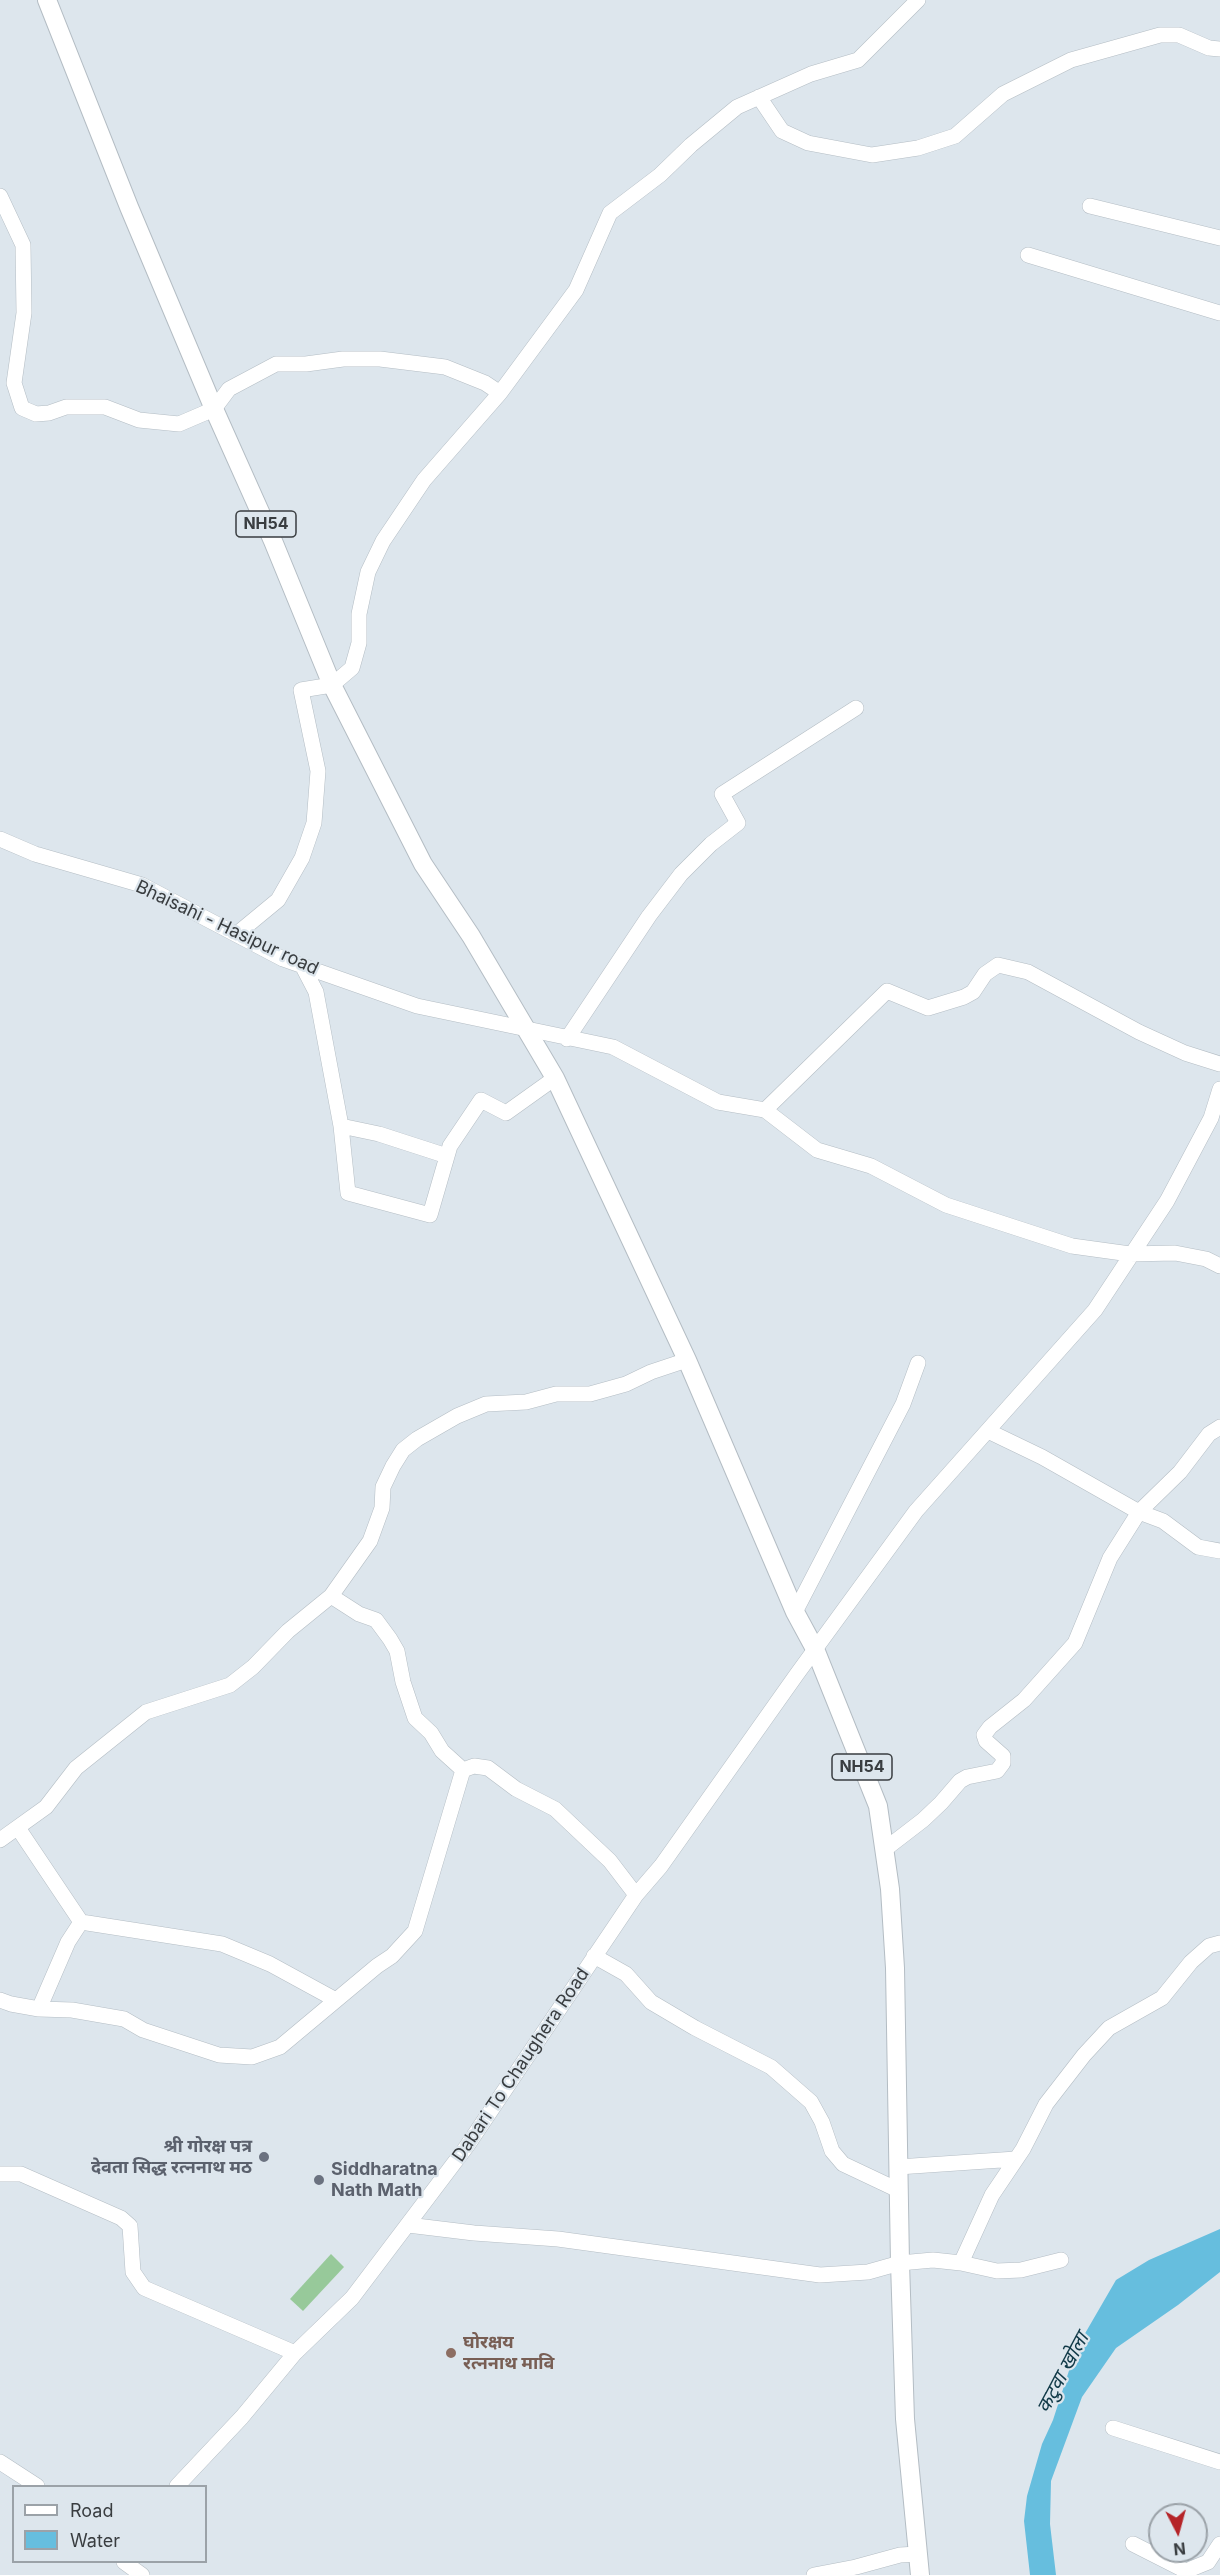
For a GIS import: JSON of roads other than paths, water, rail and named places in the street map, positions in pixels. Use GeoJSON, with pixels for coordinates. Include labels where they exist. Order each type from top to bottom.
{"type":"FeatureCollection","features":[{"type":"Feature","properties":{"kind":"main road","name":"NH54"},"geometry":{"type":"LineString","coordinates":[[46,0],[129,207],[214,409],[273,541],[332,685],[418,856],[471,936],[555,1078],[687,1360],[795,1612],[815,1649],[878,1806],[890,1889],[895,1968],[897,2167],[905,2419],[920,2575]]}},
{"type":"Feature","properties":{"kind":"street"},"geometry":{"type":"LineString","coordinates":[[238,933],[278,900],[302,858],[315,823],[318,771],[301,690],[332,685],[352,668],[359,643],[359,614],[368,572],[383,541],[424,480],[500,393],[576,290],[610,213],[660,175],[691,145],[737,107],[811,74],[858,60],[918,0]]}},
{"type":"Feature","properties":{"kind":"street"},"geometry":{"type":"LineString","coordinates":[[759,97],[782,131],[808,143],[872,155],[918,148],[955,136],[1003,94],[1071,60],[1160,35],[1179,34],[1209,48],[1220,49]]}},
{"type":"Feature","properties":{"kind":"street"},"geometry":{"type":"LineString","coordinates":[[0,196],[23,245],[24,313],[14,382],[22,408],[36,414],[66,407],[105,407],[139,420],[178,424],[214,409],[229,389],[276,364],[306,364],[344,359],[380,359],[445,367],[485,383],[500,393]]}},
{"type":"Feature","properties":{"kind":"street"},"geometry":{"type":"LineString","coordinates":[[1090,206],[1220,238]]}},
{"type":"Feature","properties":{"kind":"street"},"geometry":{"type":"LineString","coordinates":[[1028,255],[1220,313]]}},
{"type":"Feature","properties":{"kind":"street"},"geometry":{"type":"LineString","coordinates":[[567,1039],[649,916],[681,874],[711,844],[738,823],[722,794],[856,708]]}},
{"type":"Feature","properties":{"kind":"street","name":"Bhaisahi - Hasipur road"},"geometry":{"type":"LineString","coordinates":[[0,839],[35,855],[142,885],[238,933],[283,959],[303,967],[417,1006],[613,1047],[718,1102],[765,1110]]}},
{"type":"Feature","properties":{"kind":"street"},"geometry":{"type":"LineString","coordinates":[[1220,1064],[1185,1053],[1139,1032],[1028,972],[998,965],[985,974],[973,992],[928,1008],[887,991],[765,1110],[817,1150],[871,1166],[945,1205],[1072,1246],[1130,1254],[1175,1253],[1206,1259],[1220,1266]]}},
{"type":"Feature","properties":{"kind":"street"},"geometry":{"type":"LineString","coordinates":[[303,967],[316,992],[341,1126],[348,1192],[430,1215],[450,1146],[481,1100],[506,1113],[555,1078]]}},
{"type":"Feature","properties":{"kind":"street","name":"Dabari To Chaughera Road"},"geometry":{"type":"LineString","coordinates":[[179,2485],[242,2417],[295,2353],[352,2298],[467,2146],[636,1895],[661,1866],[916,1511],[1095,1310],[1167,1201],[1210,1118],[1220,1089]]}},
{"type":"Feature","properties":{"kind":"street"},"geometry":{"type":"LineString","coordinates":[[341,1126],[378,1134],[447,1156]]}},
{"type":"Feature","properties":{"kind":"street"},"geometry":{"type":"LineString","coordinates":[[0,1840],[46,1807],[76,1768],[146,1712],[230,1685],[253,1667],[288,1631],[331,1596],[370,1540],[382,1508],[383,1487],[393,1466],[403,1450],[417,1438],[456,1416],[486,1404],[526,1402],[556,1394],[590,1394],[626,1384],[651,1372],[687,1360]]}},
{"type":"Feature","properties":{"kind":"street"},"geometry":{"type":"LineString","coordinates":[[795,1612],[903,1404],[918,1363]]}},
{"type":"Feature","properties":{"kind":"street"},"geometry":{"type":"LineString","coordinates":[[884,1850],[923,1820],[960,1781],[967,1776],[997,1771],[1004,1763],[1003,1756],[986,1741],[984,1735],[990,1727],[1024,1700],[1076,1643],[1110,1558],[1139,1512],[1180,1472],[1209,1434],[1220,1427]]}},
{"type":"Feature","properties":{"kind":"street"},"geometry":{"type":"LineString","coordinates":[[988,1431],[1042,1457],[1139,1512],[1163,1521],[1198,1547],[1220,1551]]}},
{"type":"Feature","properties":{"kind":"street"},"geometry":{"type":"LineString","coordinates":[[331,1596],[359,1614],[376,1620],[398,1651],[403,1682],[415,1718],[431,1733],[442,1751],[464,1770]]}},
{"type":"Feature","properties":{"kind":"street"},"geometry":{"type":"LineString","coordinates":[[464,1770],[474,1766],[488,1768],[516,1789],[555,1809],[610,1861],[636,1895]]}},
{"type":"Feature","properties":{"kind":"street"},"geometry":{"type":"LineString","coordinates":[[0,2000],[39,2009],[72,2010],[124,2019],[143,2030],[219,2055],[252,2057],[280,2047],[392,1956],[415,1931],[464,1770]]}},
{"type":"Feature","properties":{"kind":"street"},"geometry":{"type":"LineString","coordinates":[[18,1828],[81,1922],[222,1944],[270,1964],[336,2000]]}},
{"type":"Feature","properties":{"kind":"street"},"geometry":{"type":"LineString","coordinates":[[39,2009],[68,1942],[81,1922]]}},
{"type":"Feature","properties":{"kind":"street"},"geometry":{"type":"LineString","coordinates":[[961,2263],[992,2194],[1016,2159],[1046,2104],[1084,2055],[1109,2028],[1162,1998],[1191,1962],[1209,1946],[1220,1943]]}},
{"type":"Feature","properties":{"kind":"street"},"geometry":{"type":"LineString","coordinates":[[594,1956],[626,1974],[651,2002],[695,2028],[771,2067],[811,2102],[822,2122],[832,2151],[843,2164],[898,2190]]}},
{"type":"Feature","properties":{"kind":"street"},"geometry":{"type":"LineString","coordinates":[[897,2167],[1016,2159]]}},
{"type":"Feature","properties":{"kind":"street"},"geometry":{"type":"LineString","coordinates":[[0,2174],[21,2174],[121,2218],[130,2226],[133,2272],[144,2288],[295,2353]]}},
{"type":"Feature","properties":{"kind":"street"},"geometry":{"type":"LineString","coordinates":[[408,2225],[582,2242],[820,2275],[868,2272],[900,2263],[933,2260],[998,2271],[1021,2270],[1061,2260]]}},
{"type":"Feature","properties":{"kind":"street"},"geometry":{"type":"LineString","coordinates":[[1113,2428],[1220,2462]]}},
{"type":"Feature","properties":{"kind":"street"},"geometry":{"type":"LineString","coordinates":[[0,2462],[34,2485]]}},
{"type":"Feature","properties":{"kind":"street"},"geometry":{"type":"LineString","coordinates":[[1133,2544],[1186,2571],[1208,2562],[1220,2544]]}},
{"type":"Feature","properties":{"kind":"street"},"geometry":{"type":"LineString","coordinates":[[814,2575],[900,2555],[918,2554]]}},
{"type":"Feature","properties":{"kind":"street"},"geometry":{"type":"LineString","coordinates":[[125,2563],[142,2575]]}},
{"type":"Feature","properties":{"kind":"water"},"geometry":{"type":"Polygon","coordinates":[[[1220,2229],[1220,2272],[1178,2305],[1116,2348],[1082,2397],[1051,2481],[1050,2524],[1056,2575],[1030,2575],[1024,2521],[1027,2496],[1042,2444],[1053,2420],[1076,2349],[1116,2280],[1149,2260],[1220,2229]]]}},
{"type":"Feature","properties":{"kind":"place","name":"श्री गोरक्ष पत्र देवता सिद्ध रत्ननाथ मठ"},"geometry":{"type":"Point","coordinates":[264,2157]}},
{"type":"Feature","properties":{"kind":"place","name":"Siddharatna Nath Math"},"geometry":{"type":"Point","coordinates":[319,2180]}},
{"type":"Feature","properties":{"kind":"place","name":"घोरक्षय रत्ननाथ मावि"},"geometry":{"type":"Point","coordinates":[451,2353]}},
{"type":"Feature","properties":{"kind":"water label","name":"कटुवा खोला"},"geometry":{"type":"Point","coordinates":[1063,2373]}}]}
